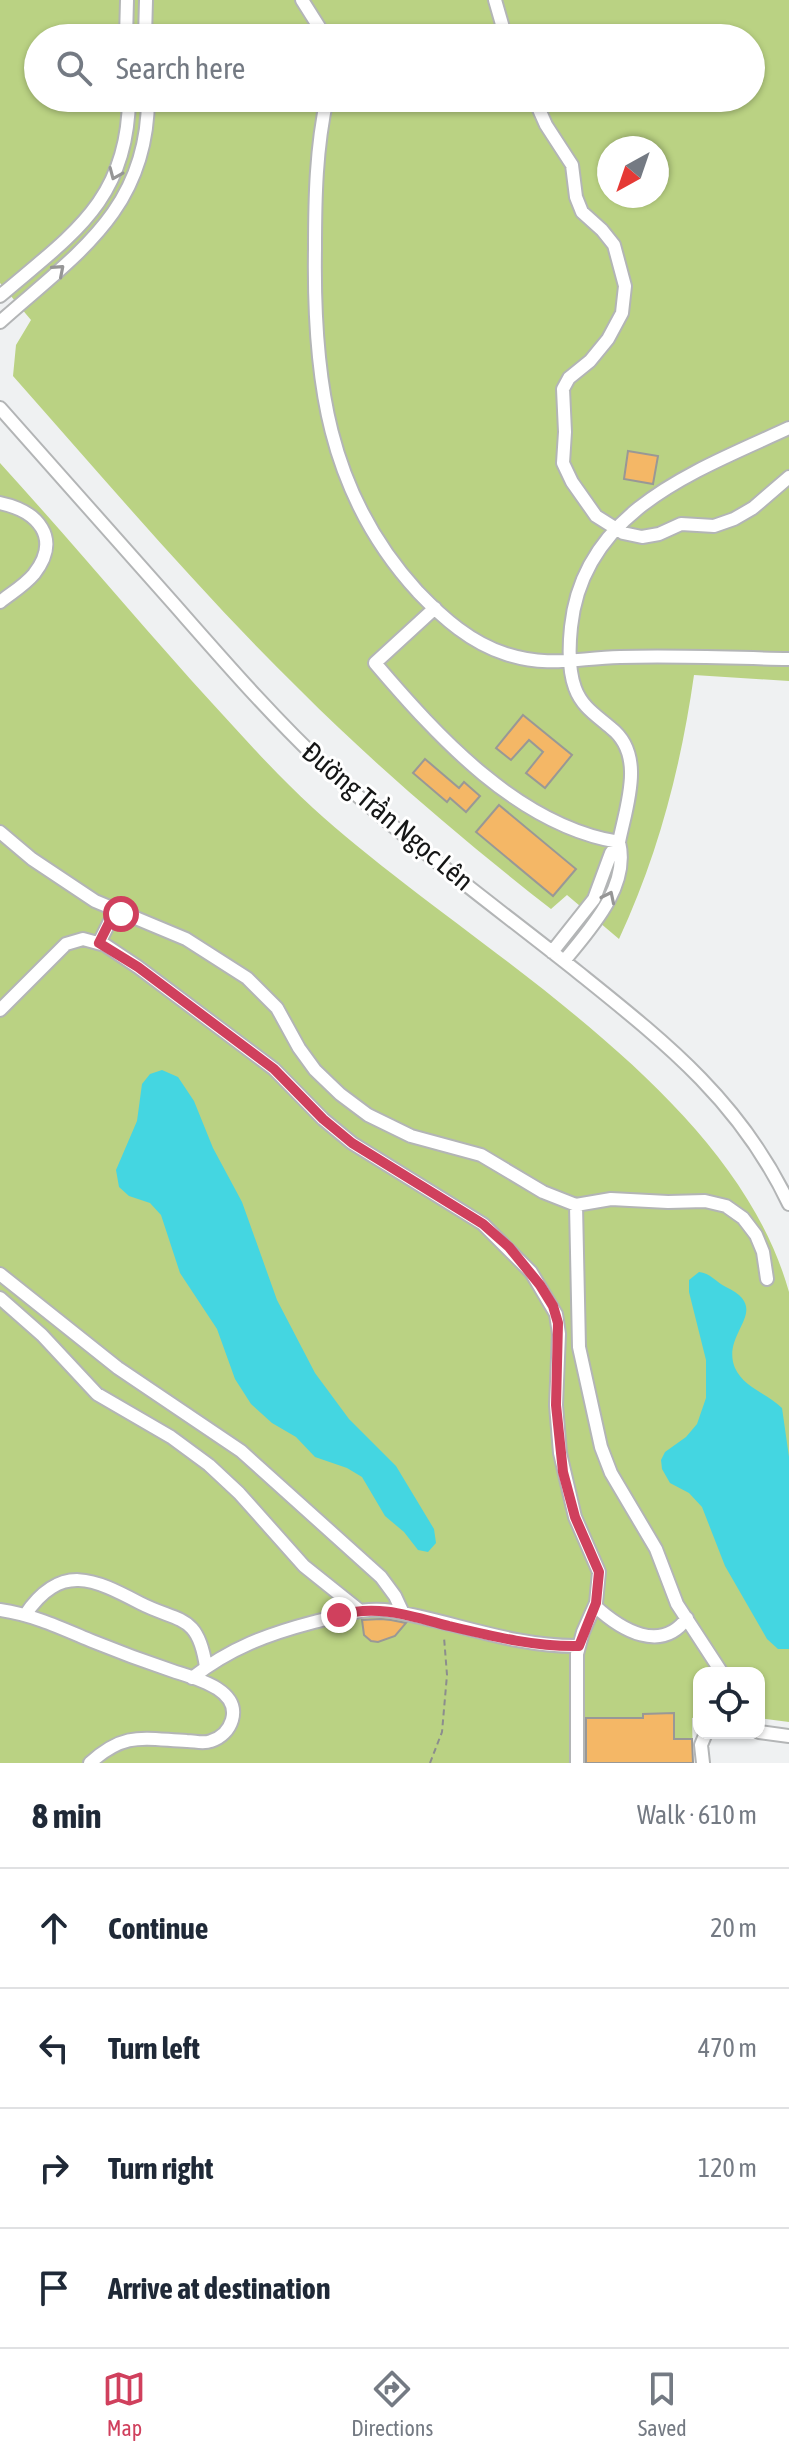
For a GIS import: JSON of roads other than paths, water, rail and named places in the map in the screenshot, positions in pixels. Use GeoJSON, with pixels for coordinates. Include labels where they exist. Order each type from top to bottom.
{"type":"FeatureCollection","features":[{"type":"Feature","properties":{"kind":"street"},"geometry":{"type":"LineString","coordinates":[[126,24],[127,0]]}},
{"type":"Feature","properties":{"kind":"street"},"geometry":{"type":"LineString","coordinates":[[145,24],[146,0]]}},
{"type":"Feature","properties":{"kind":"street"},"geometry":{"type":"LineString","coordinates":[[302,0],[317,24]]}},
{"type":"Feature","properties":{"kind":"street"},"geometry":{"type":"LineString","coordinates":[[495,0],[502,24]]}},
{"type":"Feature","properties":{"kind":"street"},"geometry":{"type":"LineString","coordinates":[[0,296],[73,233],[102,199],[121,159],[129,112]]}},
{"type":"Feature","properties":{"kind":"street"},"geometry":{"type":"LineString","coordinates":[[0,322],[85,247],[117,209],[140,163],[148,112]]}},
{"type":"Feature","properties":{"kind":"street"},"geometry":{"type":"LineString","coordinates":[[325,112],[317,170],[314,290],[316,347],[324,403],[338,458],[369,526],[396,566],[435,608],[475,641],[537,661],[570,663],[621,657],[789,659]]}},
{"type":"Feature","properties":{"kind":"street"},"geometry":{"type":"LineString","coordinates":[[540,112],[572,165],[579,205],[614,245],[625,295],[619,320],[599,351],[569,378],[562,396],[566,472],[596,516],[615,528],[642,537],[659,534],[681,524],[704,527],[724,523],[753,508],[789,477]]}},
{"type":"Feature","properties":{"kind":"street","name":"Đường Trần Ngọc Lên"},"geometry":{"type":"LineString","coordinates":[[0,408],[242,683],[292,734],[377,811],[669,1048],[714,1091],[754,1142],[789,1204]]}},
{"type":"Feature","properties":{"kind":"street"},"geometry":{"type":"LineString","coordinates":[[564,961],[596,920],[613,890],[622,858],[619,842],[631,777],[630,755],[620,735],[591,712],[579,698],[573,681],[570,636],[576,596],[588,565],[615,528],[650,498],[789,428]]}},
{"type":"Feature","properties":{"kind":"street"},"geometry":{"type":"LineString","coordinates":[[0,503],[20,509],[34,518],[44,531],[47,545],[33,575],[0,602]]}},
{"type":"Feature","properties":{"kind":"street"},"geometry":{"type":"LineString","coordinates":[[435,608],[375,663],[449,742],[523,803],[573,831],[619,842]]}},
{"type":"Feature","properties":{"kind":"street"},"geometry":{"type":"LineString","coordinates":[[0,832],[32,859],[115,911],[186,939],[247,978],[277,1008],[315,1070],[368,1115],[411,1136],[481,1155],[553,1197],[576,1205],[611,1199],[705,1201],[726,1206],[743,1218],[756,1235],[763,1252],[767,1279]]}},
{"type":"Feature","properties":{"kind":"street"},"geometry":{"type":"LineString","coordinates":[[552,952],[594,899],[611,853],[619,842]]}},
{"type":"Feature","properties":{"kind":"street"},"geometry":{"type":"LineString","coordinates":[[99,943],[115,911]]}},
{"type":"Feature","properties":{"kind":"street"},"geometry":{"type":"LineString","coordinates":[[0,1010],[66,944],[83,939],[99,943],[138,967],[274,1069],[323,1119],[352,1143],[483,1224],[531,1272],[553,1306],[558,1323],[556,1405],[559,1443],[568,1494],[599,1572],[595,1606],[579,1646],[576,1666],[577,1763]]}},
{"type":"Feature","properties":{"kind":"street"},"geometry":{"type":"LineString","coordinates":[[576,1205],[581,1364],[601,1447],[611,1473],[656,1549],[670,1591],[718,1667]]}},
{"type":"Feature","properties":{"kind":"street"},"geometry":{"type":"LineString","coordinates":[[0,1274],[118,1368],[241,1451],[381,1577],[403,1613]]}},
{"type":"Feature","properties":{"kind":"street"},"geometry":{"type":"LineString","coordinates":[[0,1298],[35,1328],[97,1394],[171,1437],[209,1465],[239,1493],[304,1566],[359,1610]]}},
{"type":"Feature","properties":{"kind":"street"},"geometry":{"type":"LineString","coordinates":[[558,1323],[579,1323]]}},
{"type":"Feature","properties":{"kind":"street"},"geometry":{"type":"LineString","coordinates":[[25,1615],[40,1597],[65,1582],[83,1580],[106,1584],[142,1604],[186,1622],[198,1636],[206,1667]]}},
{"type":"Feature","properties":{"kind":"street"},"geometry":{"type":"LineString","coordinates":[[595,1606],[628,1630],[655,1638],[670,1634],[687,1618]]}},
{"type":"Feature","properties":{"kind":"street"},"geometry":{"type":"LineString","coordinates":[[0,1610],[50,1622],[94,1642],[192,1678],[215,1688],[229,1699],[233,1716],[224,1733],[206,1742],[133,1738],[113,1745],[90,1763]]}},
{"type":"Feature","properties":{"kind":"street"},"geometry":{"type":"LineString","coordinates":[[192,1678],[236,1648],[263,1636],[359,1610],[403,1613],[520,1641],[579,1646]]}},
{"type":"Feature","properties":{"kind":"street"},"geometry":{"type":"LineString","coordinates":[[765,1733],[789,1736]]}},
{"type":"Feature","properties":{"kind":"street"},"geometry":{"type":"LineString","coordinates":[[703,1763],[704,1739]]}},
{"type":"Feature","properties":{"kind":"water"},"geometry":{"type":"Polygon","coordinates":[[[162,1070],[178,1077],[194,1101],[213,1148],[242,1202],[277,1300],[315,1373],[349,1419],[396,1466],[434,1529],[436,1543],[428,1552],[418,1550],[404,1532],[385,1516],[362,1477],[347,1468],[315,1457],[296,1437],[272,1423],[251,1404],[235,1379],[217,1329],[180,1273],[161,1215],[150,1203],[129,1196],[119,1187],[116,1170],[137,1121],[142,1084],[150,1074],[162,1070]]]}},
{"type":"Feature","properties":{"kind":"water"},"geometry":{"type":"Polygon","coordinates":[[[699,1272],[740,1296],[746,1304],[746,1313],[734,1343],[732,1355],[735,1368],[744,1381],[782,1408],[789,1457],[789,1649],[778,1649],[767,1639],[725,1566],[702,1507],[689,1493],[670,1483],[662,1469],[661,1460],[665,1452],[686,1437],[697,1424],[706,1398],[706,1360],[689,1292],[689,1280],[699,1272]]]}}]}
